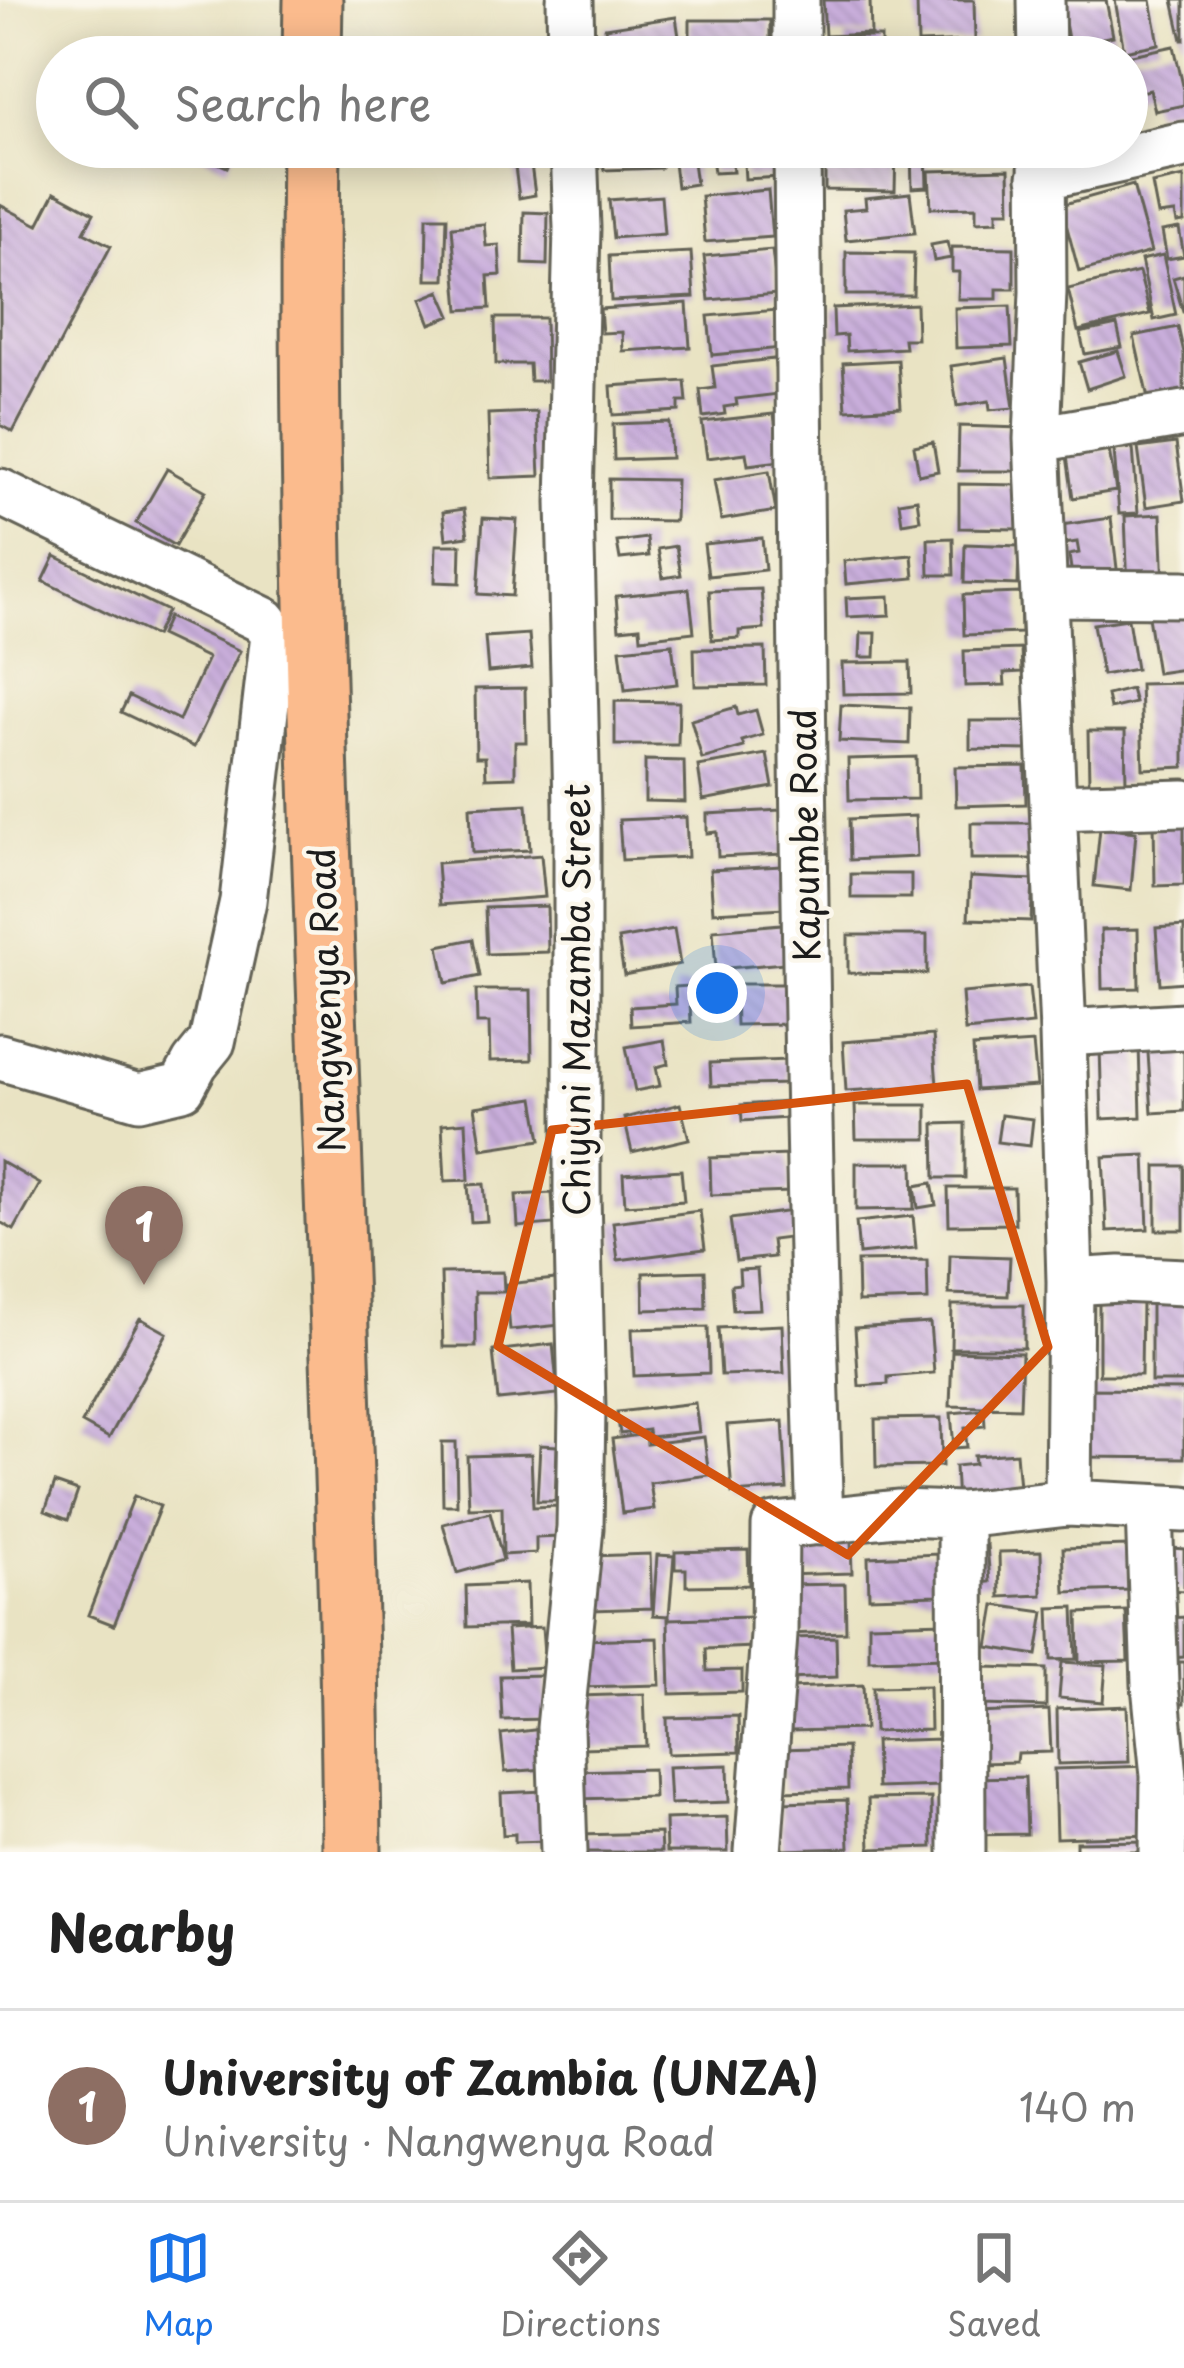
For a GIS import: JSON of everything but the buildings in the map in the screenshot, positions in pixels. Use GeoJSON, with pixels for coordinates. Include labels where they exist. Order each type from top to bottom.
{"type":"FeatureCollection","features":[{"type":"Feature","properties":{"kind":"main road"},"geometry":{"type":"LineString","coordinates":[[312,36],[313,0]]}},
{"type":"Feature","properties":{"kind":"main road","name":"Nangwenya Road"},"geometry":{"type":"LineString","coordinates":[[311,168],[308,329],[314,616],[350,1604],[352,1852]]}},
{"type":"Feature","properties":{"kind":"street"},"geometry":{"type":"LineString","coordinates":[[569,0],[570,36]]}},
{"type":"Feature","properties":{"kind":"street"},"geometry":{"type":"LineString","coordinates":[[796,0],[796,36]]}},
{"type":"Feature","properties":{"kind":"street"},"geometry":{"type":"LineString","coordinates":[[1041,0],[1042,36]]}},
{"type":"Feature","properties":{"kind":"street"},"geometry":{"type":"LineString","coordinates":[[1148,149],[1184,145]]}},
{"type":"Feature","properties":{"kind":"street","name":"Chiyuni Mazamba Street"},"geometry":{"type":"LineString","coordinates":[[564,1852],[560,1728],[580,1528],[582,1409],[570,502],[575,168]]}},
{"type":"Feature","properties":{"kind":"street","name":"Kapumbe Road"},"geometry":{"type":"LineString","coordinates":[[797,168],[801,661],[820,1522]]}},
{"type":"Feature","properties":{"kind":"street"},"geometry":{"type":"LineString","coordinates":[[1042,168],[1037,439],[1063,1033],[1070,1282],[1068,1503]]}},
{"type":"Feature","properties":{"kind":"street"},"geometry":{"type":"LineString","coordinates":[[1037,439],[1184,414]]}},
{"type":"Feature","properties":{"kind":"street"},"geometry":{"type":"LineString","coordinates":[[0,492],[265,621],[274,634],[243,901],[212,1042],[182,1087],[139,1097],[0,1057]]}},
{"type":"Feature","properties":{"kind":"street"},"geometry":{"type":"LineString","coordinates":[[1044,592],[1184,594]]}},
{"type":"Feature","properties":{"kind":"street"},"geometry":{"type":"LineString","coordinates":[[1054,807],[1184,803]]}},
{"type":"Feature","properties":{"kind":"street"},"geometry":{"type":"LineString","coordinates":[[1063,1033],[1184,1026]]}},
{"type":"Feature","properties":{"kind":"street"},"geometry":{"type":"LineString","coordinates":[[1070,1282],[1184,1282]]}},
{"type":"Feature","properties":{"kind":"street"},"geometry":{"type":"LineString","coordinates":[[758,1852],[775,1618],[775,1526],[1068,1503],[1167,1509],[1155,1685],[1163,1776],[1163,1852]]}},
{"type":"Feature","properties":{"kind":"street"},"geometry":{"type":"LineString","coordinates":[[961,1515],[962,1852]]}},
{"type":"Feature","properties":{"kind":"highlighted area"},"geometry":{"type":"Polygon","coordinates":[[[967,1084],[1048,1347],[848,1555],[498,1346],[552,1130],[967,1084]]]}},
{"type":"Feature","properties":{"kind":"place","name":"University of Zambia (UNZA)"},"geometry":{"type":"Point","coordinates":[144,1285]}}]}
